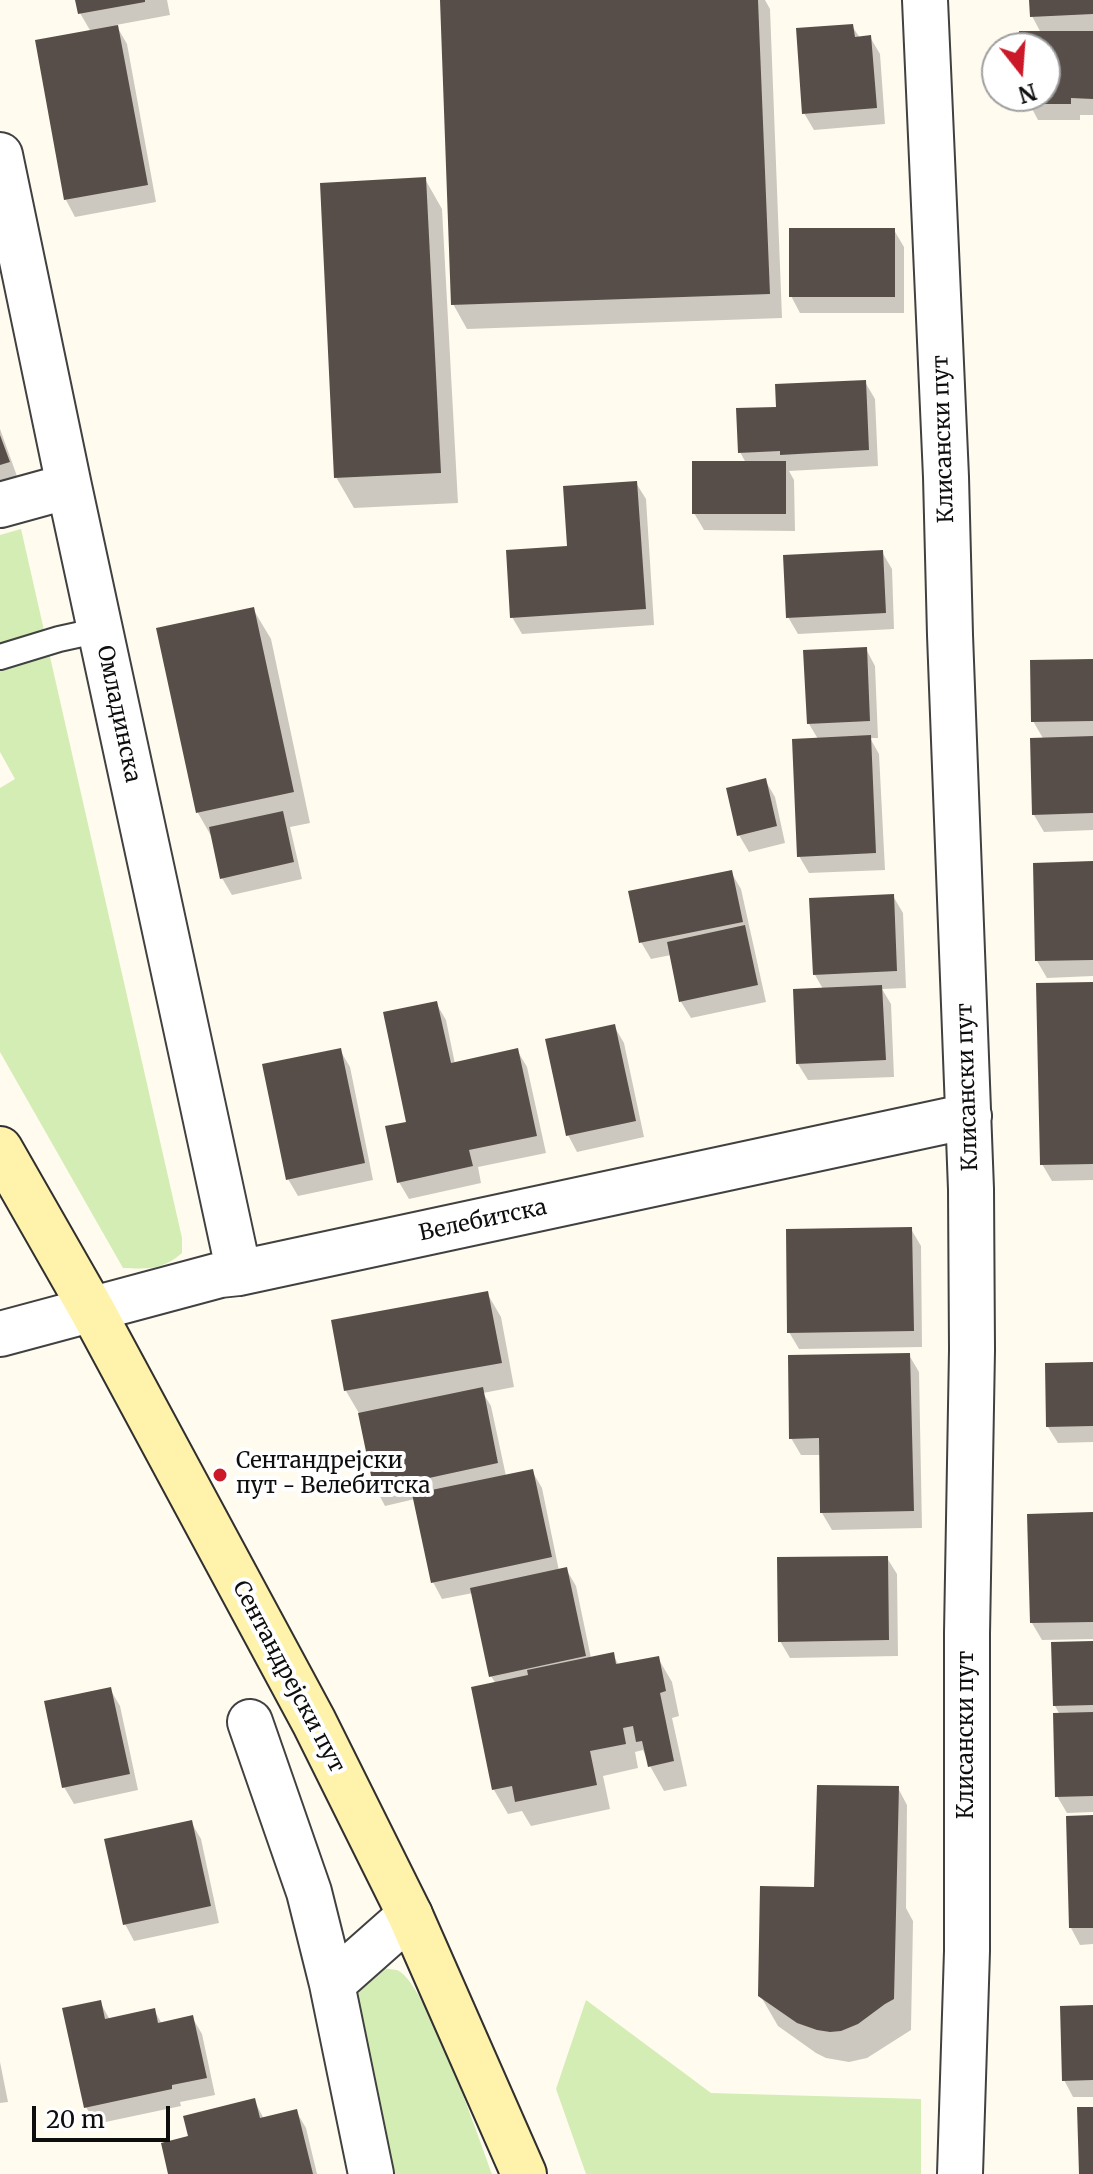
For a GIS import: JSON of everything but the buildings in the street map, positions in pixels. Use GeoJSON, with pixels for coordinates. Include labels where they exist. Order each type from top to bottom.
{"type":"FeatureCollection","features":[{"type":"Feature","properties":{"kind":"main road","name":"Сентандрејски пут"},"geometry":{"type":"LineString","coordinates":[[0,1149],[13,1179],[92,1310],[314,1722],[410,1915],[524,2174]]}},
{"type":"Feature","properties":{"kind":"street","name":"Клисански пут"},"geometry":{"type":"LineString","coordinates":[[925,0],[969,1116],[972,1350],[967,1633],[967,1951],[960,2174]]}},
{"type":"Feature","properties":{"kind":"street","name":"Омладинска"},"geometry":{"type":"LineString","coordinates":[[0,155],[239,1273]]}},
{"type":"Feature","properties":{"kind":"street"},"geometry":{"type":"LineString","coordinates":[[0,505],[69,486]]}},
{"type":"Feature","properties":{"kind":"street","name":"Велебитска"},"geometry":{"type":"LineString","coordinates":[[0,1334],[220,1275],[969,1116]]}},
{"type":"Feature","properties":{"kind":"street"},"geometry":{"type":"LineString","coordinates":[[250,1722],[309,1892],[332,1984],[371,2174]]}},
{"type":"Feature","properties":{"kind":"street"},"geometry":{"type":"LineString","coordinates":[[332,1984],[410,1915]]}},
{"type":"Feature","properties":{"kind":"lane"},"geometry":{"type":"LineString","coordinates":[[0,657],[100,630]]}},
{"type":"Feature","properties":{"kind":"green space"},"geometry":{"type":"Polygon","coordinates":[[[21,529],[182,1238],[182,1253],[168,1263],[155,1267],[123,1268],[0,1052],[0,788],[15,779],[0,752],[0,535],[21,529]]]}},
{"type":"Feature","properties":{"kind":"green space"},"geometry":{"type":"Polygon","coordinates":[[[381,1968],[399,1971],[424,2004],[451,2065],[492,2174],[383,2174],[344,2002],[381,1968]]]}},
{"type":"Feature","properties":{"kind":"green space"},"geometry":{"type":"Polygon","coordinates":[[[586,2000],[711,2093],[921,2099],[921,2174],[586,2174],[556,2089],[586,2000]]]}},
{"type":"Feature","properties":{"kind":"place","name":"Сентандрејски пут - Велебитска"},"geometry":{"type":"Point","coordinates":[220,1475]}}]}
